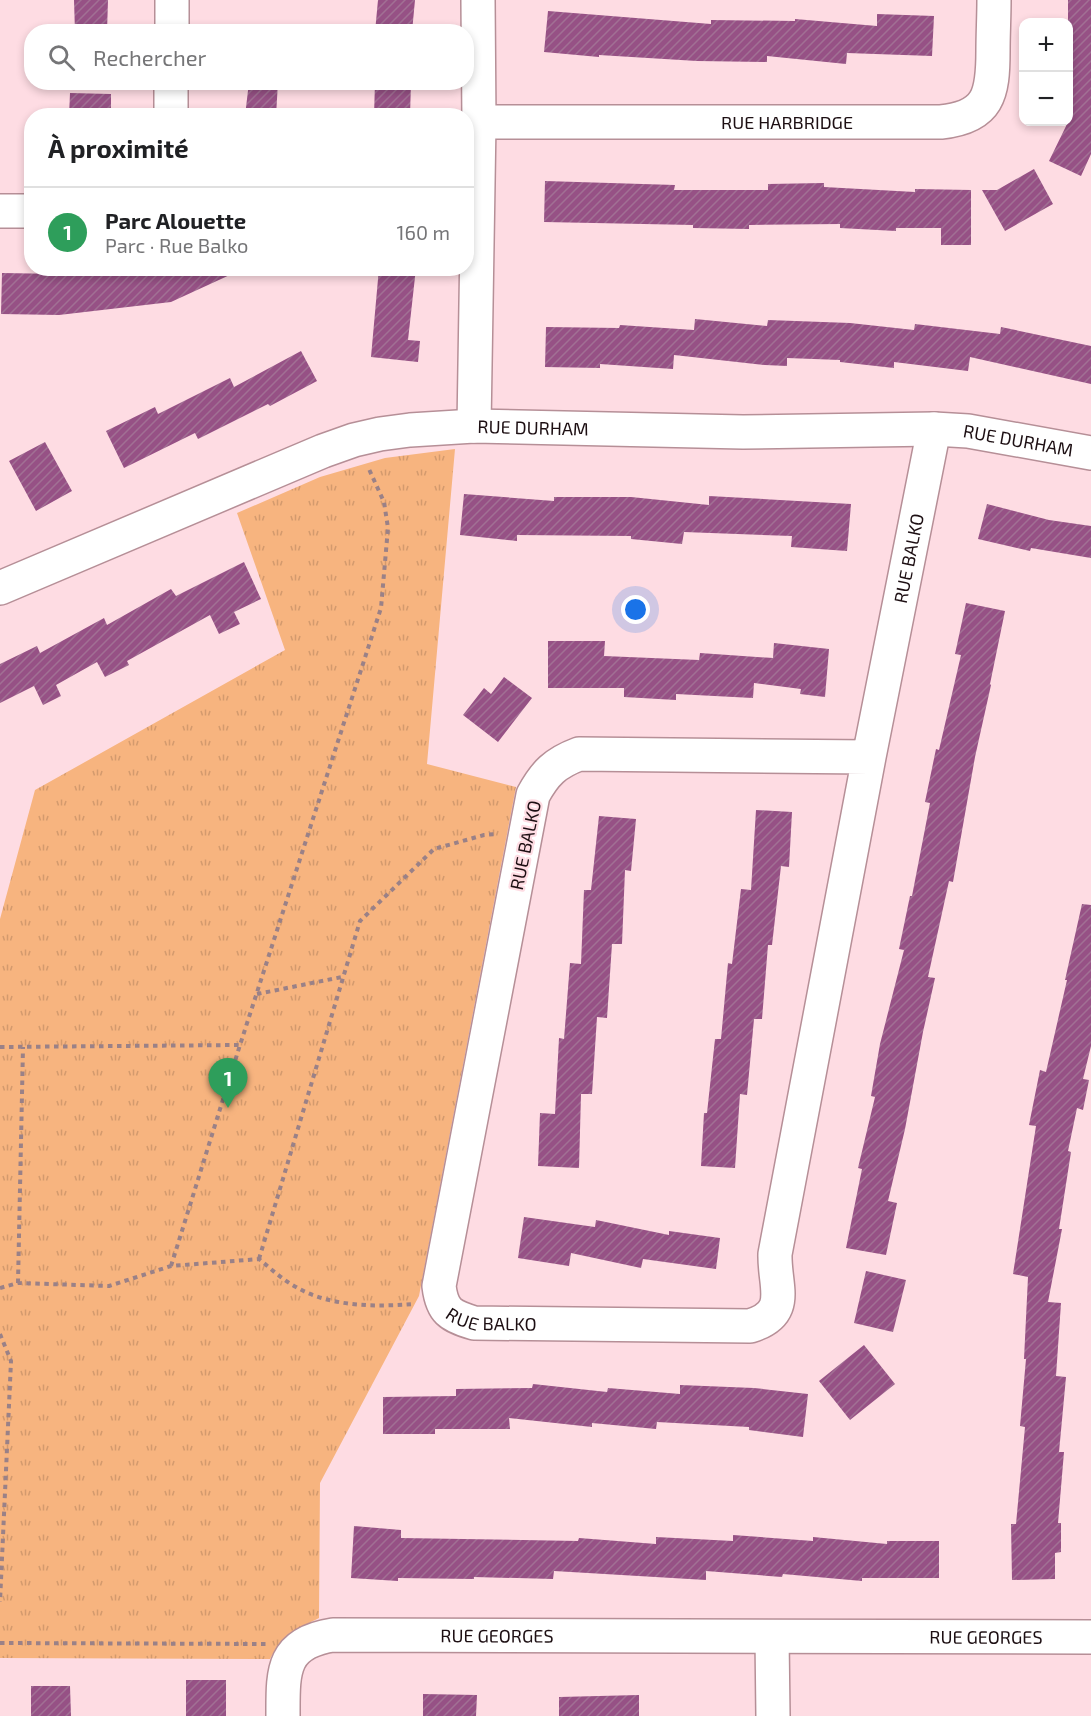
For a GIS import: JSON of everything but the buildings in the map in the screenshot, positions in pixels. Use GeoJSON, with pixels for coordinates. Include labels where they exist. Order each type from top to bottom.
{"type":"FeatureCollection","features":[{"type":"Feature","properties":{"kind":"street"},"geometry":{"type":"LineString","coordinates":[[172,0],[172,24]]}},
{"type":"Feature","properties":{"kind":"street"},"geometry":{"type":"LineString","coordinates":[[474,426],[479,122],[478,0]]}},
{"type":"Feature","properties":{"kind":"street","name":"RUE HARBRIDGE"},"geometry":{"type":"LineString","coordinates":[[479,122],[941,122],[959,120],[975,112],[986,99],[993,82],[994,0]]}},
{"type":"Feature","properties":{"kind":"street"},"geometry":{"type":"LineString","coordinates":[[171,90],[171,108]]}},
{"type":"Feature","properties":{"kind":"street"},"geometry":{"type":"LineString","coordinates":[[0,211],[24,211]]}},
{"type":"Feature","properties":{"kind":"street","name":"RUE DURHAM"},"geometry":{"type":"LineString","coordinates":[[1,584],[322,451],[354,440],[410,430],[474,426],[743,432],[934,429],[968,431],[1091,453]]}},
{"type":"Feature","properties":{"kind":"street","name":"RUE BALKO"},"geometry":{"type":"LineString","coordinates":[[869,756],[579,754],[562,761],[541,781],[534,795],[526,831],[439,1286],[441,1301],[448,1311],[459,1319],[474,1323],[750,1326],[764,1322],[774,1310],[779,1297],[775,1254],[869,756],[934,429]]}},
{"type":"Feature","properties":{"kind":"street","name":"RUE GEORGES"},"geometry":{"type":"LineString","coordinates":[[297,1649],[315,1638],[333,1635],[1091,1637]]}},
{"type":"Feature","properties":{"kind":"street"},"geometry":{"type":"LineString","coordinates":[[772,1637],[773,1716]]}},
{"type":"Feature","properties":{"kind":"street"},"geometry":{"type":"LineString","coordinates":[[283,1716],[283,1683],[287,1663],[297,1649]]}},
{"type":"Feature","properties":{"kind":"path"},"geometry":{"type":"LineString","coordinates":[[171,1266],[381,608],[388,528],[384,501],[354,440]]}},
{"type":"Feature","properties":{"kind":"path"},"geometry":{"type":"LineString","coordinates":[[259,1259],[360,921],[434,849],[484,835],[526,831]]}},
{"type":"Feature","properties":{"kind":"path"},"geometry":{"type":"LineString","coordinates":[[257,994],[342,977]]}},
{"type":"Feature","properties":{"kind":"path"},"geometry":{"type":"LineString","coordinates":[[0,1047],[240,1045]]}},
{"type":"Feature","properties":{"kind":"path"},"geometry":{"type":"LineString","coordinates":[[18,1283],[23,1047]]}},
{"type":"Feature","properties":{"kind":"path"},"geometry":{"type":"LineString","coordinates":[[0,1288],[18,1283],[109,1286],[171,1266],[259,1259],[296,1288],[334,1300],[383,1307],[441,1301]]}},
{"type":"Feature","properties":{"kind":"path"},"geometry":{"type":"LineString","coordinates":[[0,1334],[11,1361],[0,1602]]}},
{"type":"Feature","properties":{"kind":"path"},"geometry":{"type":"LineString","coordinates":[[0,1643],[264,1644],[297,1649]]}},
{"type":"Feature","properties":{"kind":"green space"},"geometry":{"type":"Polygon","coordinates":[[[455,449],[427,764],[516,787],[419,1296],[320,1483],[319,1618],[291,1634],[279,1645],[270,1659],[0,1658],[0,919],[35,790],[285,650],[237,513],[320,477],[385,458],[455,449]]]}},
{"type":"Feature","properties":{"kind":"place","name":"Parc Alouette"},"geometry":{"type":"Point","coordinates":[228,1108]}}]}
